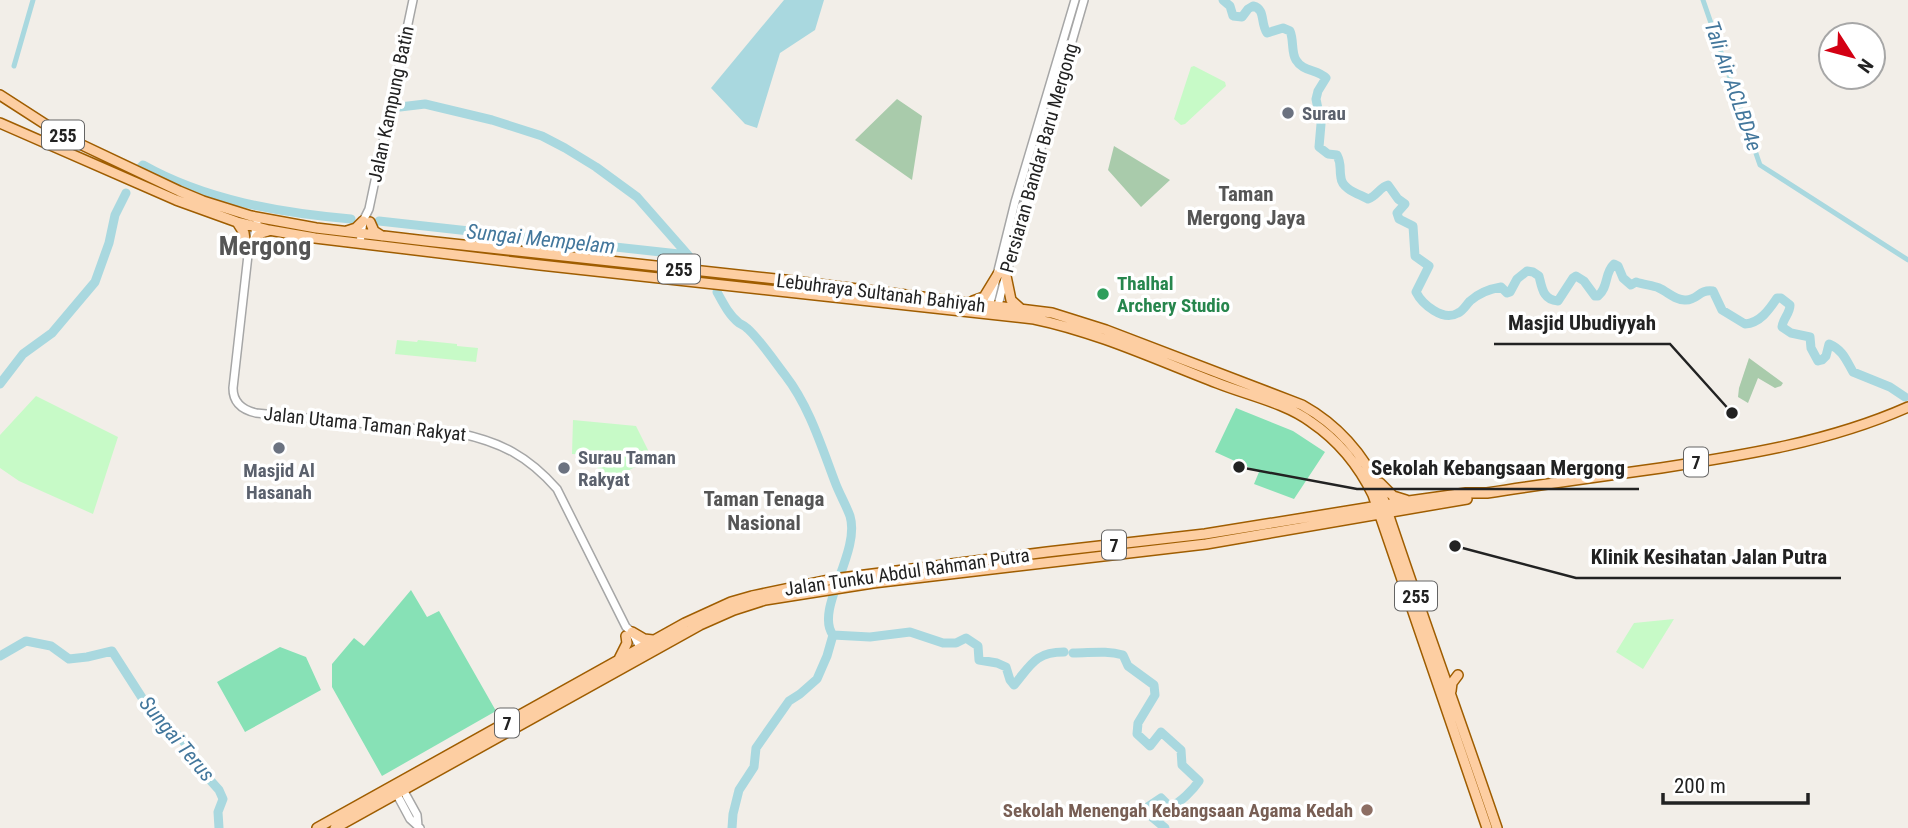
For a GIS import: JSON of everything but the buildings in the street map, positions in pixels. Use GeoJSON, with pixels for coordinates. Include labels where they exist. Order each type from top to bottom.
{"type":"FeatureCollection","features":[{"type":"Feature","properties":{"kind":"main road","name":"Lebuhraya Sultanah Bahiyah"},"geometry":{"type":"LineString","coordinates":[[0,94],[129,173],[200,209],[237,222],[345,232],[365,239],[383,236],[961,302],[1065,326],[1297,413],[1310,420],[1340,445],[1370,480]]}},
{"type":"Feature","properties":{"kind":"main road","name":"Lebuhraya Sultanah Bahiyah"},"geometry":{"type":"LineString","coordinates":[[0,123],[129,173]]}},
{"type":"Feature","properties":{"kind":"main road","name":"Lebuhraya Sultanah Bahiyah"},"geometry":{"type":"LineString","coordinates":[[147,182],[203,201],[269,230],[315,238],[365,239],[578,269],[993,311],[1021,309],[1052,313],[1105,330],[1302,405],[1315,412],[1346,438],[1370,480],[1383,510],[1441,681],[1487,828]]}},
{"type":"Feature","properties":{"kind":"main road"},"geometry":{"type":"LineString","coordinates":[[345,232],[367,221],[374,231],[383,236]]}},
{"type":"Feature","properties":{"kind":"main road"},"geometry":{"type":"LineString","coordinates":[[237,222],[244,233],[249,250]]}},
{"type":"Feature","properties":{"kind":"main road"},"geometry":{"type":"LineString","coordinates":[[249,250],[255,238],[269,230]]}},
{"type":"Feature","properties":{"kind":"main road"},"geometry":{"type":"LineString","coordinates":[[578,269],[580,258]]}},
{"type":"Feature","properties":{"kind":"main road"},"geometry":{"type":"LineString","coordinates":[[961,302],[977,301],[984,297],[1002,275]]}},
{"type":"Feature","properties":{"kind":"main road"},"geometry":{"type":"LineString","coordinates":[[1002,275],[1011,300],[1021,309]]}},
{"type":"Feature","properties":{"kind":"main road","name":"7"},"geometry":{"type":"LineString","coordinates":[[1383,510],[1466,493],[1479,494],[1791,446],[1855,427],[1908,407]]}},
{"type":"Feature","properties":{"kind":"main road"},"geometry":{"type":"LineString","coordinates":[[1370,480],[1410,505],[1397,520],[1391,534],[1374,522],[1355,514],[1368,495],[1370,480]]}},
{"type":"Feature","properties":{"kind":"main road","name":"Jalan Tunku Abdul Rahman Putra"},"geometry":{"type":"LineString","coordinates":[[335,828],[398,787],[615,663],[640,654],[655,640],[696,617],[732,602],[833,579],[1210,534],[1383,510]]}},
{"type":"Feature","properties":{"kind":"main road","name":"Jalan Tunku Abdul Rahman Putra"},"geometry":{"type":"LineString","coordinates":[[317,828],[398,787],[640,654],[734,610],[765,600],[966,571],[1206,544],[1355,514]]}},
{"type":"Feature","properties":{"kind":"main road"},"geometry":{"type":"LineString","coordinates":[[615,663],[624,652],[628,632],[644,639],[655,640]]}},
{"type":"Feature","properties":{"kind":"main road"},"geometry":{"type":"LineString","coordinates":[[1451,691],[1452,683],[1458,675]]}},
{"type":"Feature","properties":{"kind":"main road","name":"Lebuhraya Sultanah Bahiyah"},"geometry":{"type":"LineString","coordinates":[[1441,681],[1451,691],[1497,828]]}},
{"type":"Feature","properties":{"kind":"street","name":"Jalan Kampung Batin"},"geometry":{"type":"LineString","coordinates":[[365,239],[367,221],[371,214],[369,209],[414,0]]}},
{"type":"Feature","properties":{"kind":"street","name":"Persiaran Bandar Baru Mergong"},"geometry":{"type":"LineString","coordinates":[[1002,275],[1015,202],[1075,0]]}},
{"type":"Feature","properties":{"kind":"street","name":"Persiaran Bandar Baru Mergong"},"geometry":{"type":"LineString","coordinates":[[993,311],[1084,0]]}},
{"type":"Feature","properties":{"kind":"street","name":"Jalan Utama Taman Rakyat"},"geometry":{"type":"LineString","coordinates":[[253,222],[233,388],[238,404],[256,413],[458,433],[490,440],[512,450],[557,489],[640,654]]}},
{"type":"Feature","properties":{"kind":"street"},"geometry":{"type":"LineString","coordinates":[[398,787],[410,819],[419,827]]}},
{"type":"Feature","properties":{"kind":"green space"},"geometry":{"type":"Polygon","coordinates":[[[1194,66],[1225,82],[1226,86],[1181,125],[1174,119],[1191,67],[1194,66]]]}},
{"type":"Feature","properties":{"kind":"green space"},"geometry":{"type":"Polygon","coordinates":[[[897,99],[922,116],[912,180],[855,140],[897,99]]]}},
{"type":"Feature","properties":{"kind":"green space"},"geometry":{"type":"Polygon","coordinates":[[[1114,146],[1170,180],[1141,207],[1108,170],[1114,146]]]}},
{"type":"Feature","properties":{"kind":"green space"},"geometry":{"type":"Polygon","coordinates":[[[397,340],[478,348],[476,362],[395,354],[397,340]]]}},
{"type":"Feature","properties":{"kind":"green space"},"geometry":{"type":"Polygon","coordinates":[[[1749,358],[1783,383],[1775,388],[1758,378],[1748,403],[1738,397],[1749,358]]]}},
{"type":"Feature","properties":{"kind":"green space"},"geometry":{"type":"Polygon","coordinates":[[[36,396],[118,437],[93,514],[19,481],[0,468],[0,435],[36,396]]]}},
{"type":"Feature","properties":{"kind":"green space"},"geometry":{"type":"Polygon","coordinates":[[[1236,408],[1293,431],[1325,452],[1294,499],[1254,484],[1259,472],[1215,452],[1236,408]]]}},
{"type":"Feature","properties":{"kind":"green space"},"geometry":{"type":"Polygon","coordinates":[[[573,420],[636,426],[652,458],[605,483],[591,455],[572,454],[573,420]]]}},
{"type":"Feature","properties":{"kind":"green space"},"geometry":{"type":"Polygon","coordinates":[[[411,590],[427,617],[439,611],[496,711],[382,776],[332,687],[332,664],[354,638],[364,646],[411,590]]]}},
{"type":"Feature","properties":{"kind":"green space"},"geometry":{"type":"Polygon","coordinates":[[[1674,619],[1643,669],[1616,652],[1634,623],[1674,619]]]}},
{"type":"Feature","properties":{"kind":"green space"},"geometry":{"type":"Polygon","coordinates":[[[280,647],[306,657],[321,690],[245,732],[217,682],[280,647]]]}},
{"type":"Feature","properties":{"kind":"water"},"geometry":{"type":"Polygon","coordinates":[[[784,0],[824,0],[815,30],[780,53],[757,128],[745,124],[711,88],[784,0]]]}},
{"type":"Feature","properties":{"kind":"waterway"},"geometry":{"type":"LineString","coordinates":[[14,66],[33,0]]}},
{"type":"Feature","properties":{"kind":"waterway"},"geometry":{"type":"LineString","coordinates":[[1223,0],[1230,6],[1233,16],[1242,17],[1253,6],[1260,10],[1267,33],[1283,28],[1290,31],[1299,64],[1326,78],[1316,99],[1321,124],[1319,147],[1328,154],[1337,155],[1342,182],[1352,191],[1368,199],[1388,185],[1405,204],[1397,213],[1399,219],[1413,226],[1415,256],[1429,266],[1416,292],[1423,302],[1434,310],[1452,315],[1460,312],[1484,292],[1501,287],[1507,293],[1510,292],[1517,279],[1527,271],[1539,276],[1544,293],[1553,300],[1558,301],[1576,276],[1598,296],[1614,264],[1631,285],[1636,282],[1656,287],[1682,300],[1690,300],[1713,291],[1722,310],[1745,324],[1760,318],[1777,298],[1781,298],[1790,305],[1782,327],[1791,333],[1810,337],[1811,348],[1818,361],[1826,356],[1829,344],[1834,346],[1841,352],[1853,372],[1890,387],[1905,397]]}},
{"type":"Feature","properties":{"kind":"waterway","name":"Tali Air ACLBD4e"},"geometry":{"type":"LineString","coordinates":[[1703,0],[1760,165],[1908,260]]}},
{"type":"Feature","properties":{"kind":"waterway"},"geometry":{"type":"LineString","coordinates":[[400,107],[425,104],[492,120],[542,136],[596,167],[637,197],[688,255]]}},
{"type":"Feature","properties":{"kind":"waterway","name":"Sungai Mempelam"},"geometry":{"type":"LineString","coordinates":[[141,167],[143,165],[192,187],[244,203],[351,219]]}},
{"type":"Feature","properties":{"kind":"waterway","name":"Sungai Mempelam"},"geometry":{"type":"LineString","coordinates":[[0,384],[23,354],[52,333],[95,282],[109,243],[115,215],[126,193]]}},
{"type":"Feature","properties":{"kind":"waterway","name":"Sungai Mempelam"},"geometry":{"type":"LineString","coordinates":[[379,221],[688,255],[697,266]]}},
{"type":"Feature","properties":{"kind":"waterway","name":"Sungai Mempelam"},"geometry":{"type":"LineString","coordinates":[[717,292],[726,309],[762,345],[801,400],[850,516],[852,530],[849,546],[829,611],[829,624],[833,635]]}},
{"type":"Feature","properties":{"kind":"waterway"},"geometry":{"type":"LineString","coordinates":[[833,635],[870,637],[910,632],[943,643],[956,643],[966,638],[978,646],[979,660],[1006,667],[1014,685],[1040,657],[1064,652]]}},
{"type":"Feature","properties":{"kind":"waterway"},"geometry":{"type":"LineString","coordinates":[[732,828],[739,790],[754,767],[756,748],[789,701],[817,679],[833,635]]}},
{"type":"Feature","properties":{"kind":"waterway","name":"Sungai Terus"},"geometry":{"type":"LineString","coordinates":[[0,656],[26,641],[51,646],[69,659],[112,651],[155,718],[176,733],[202,771],[219,790],[223,799],[218,812],[219,828]]}},
{"type":"Feature","properties":{"kind":"waterway"},"geometry":{"type":"LineString","coordinates":[[1073,653],[1104,652],[1123,655],[1128,666],[1154,685],[1155,695],[1138,723],[1137,734],[1150,746],[1161,732],[1181,750],[1182,765],[1199,781],[1174,805],[1170,807],[1161,798],[1149,806],[1152,817],[1165,828]]}},
{"type":"Feature","properties":{"kind":"place","name":"Surau"},"geometry":{"type":"Point","coordinates":[1288,113]}},
{"type":"Feature","properties":{"kind":"place","name":"Thalhal Archery Studio"},"geometry":{"type":"Point","coordinates":[1103,294]}},
{"type":"Feature","properties":{"kind":"place","name":"Masjid Ubudiyyah"},"geometry":{"type":"Point","coordinates":[1732,413]}},
{"type":"Feature","properties":{"kind":"place","name":"Masjid Al Hasanah"},"geometry":{"type":"Point","coordinates":[279,448]}},
{"type":"Feature","properties":{"kind":"place","name":"Sekolah Kebangsaan Mergong"},"geometry":{"type":"Point","coordinates":[1239,467]}},
{"type":"Feature","properties":{"kind":"place","name":"Surau Taman Rakyat"},"geometry":{"type":"Point","coordinates":[564,468]}},
{"type":"Feature","properties":{"kind":"place","name":"Klinik Kesihatan Jalan Putra"},"geometry":{"type":"Point","coordinates":[1455,546]}},
{"type":"Feature","properties":{"kind":"place","name":"Sekolah Menengah Kebangsaan Agama Kedah"},"geometry":{"type":"Point","coordinates":[1367,810]}},
{"type":"Feature","properties":{"kind":"district","name":"Taman Mergong Jaya"},"geometry":{"type":"Point","coordinates":[1246,206]}},
{"type":"Feature","properties":{"kind":"district","name":"Mergong"},"geometry":{"type":"Point","coordinates":[265,246]}},
{"type":"Feature","properties":{"kind":"district","name":"Taman Tenaga Nasional"},"geometry":{"type":"Point","coordinates":[764,511]}}]}
